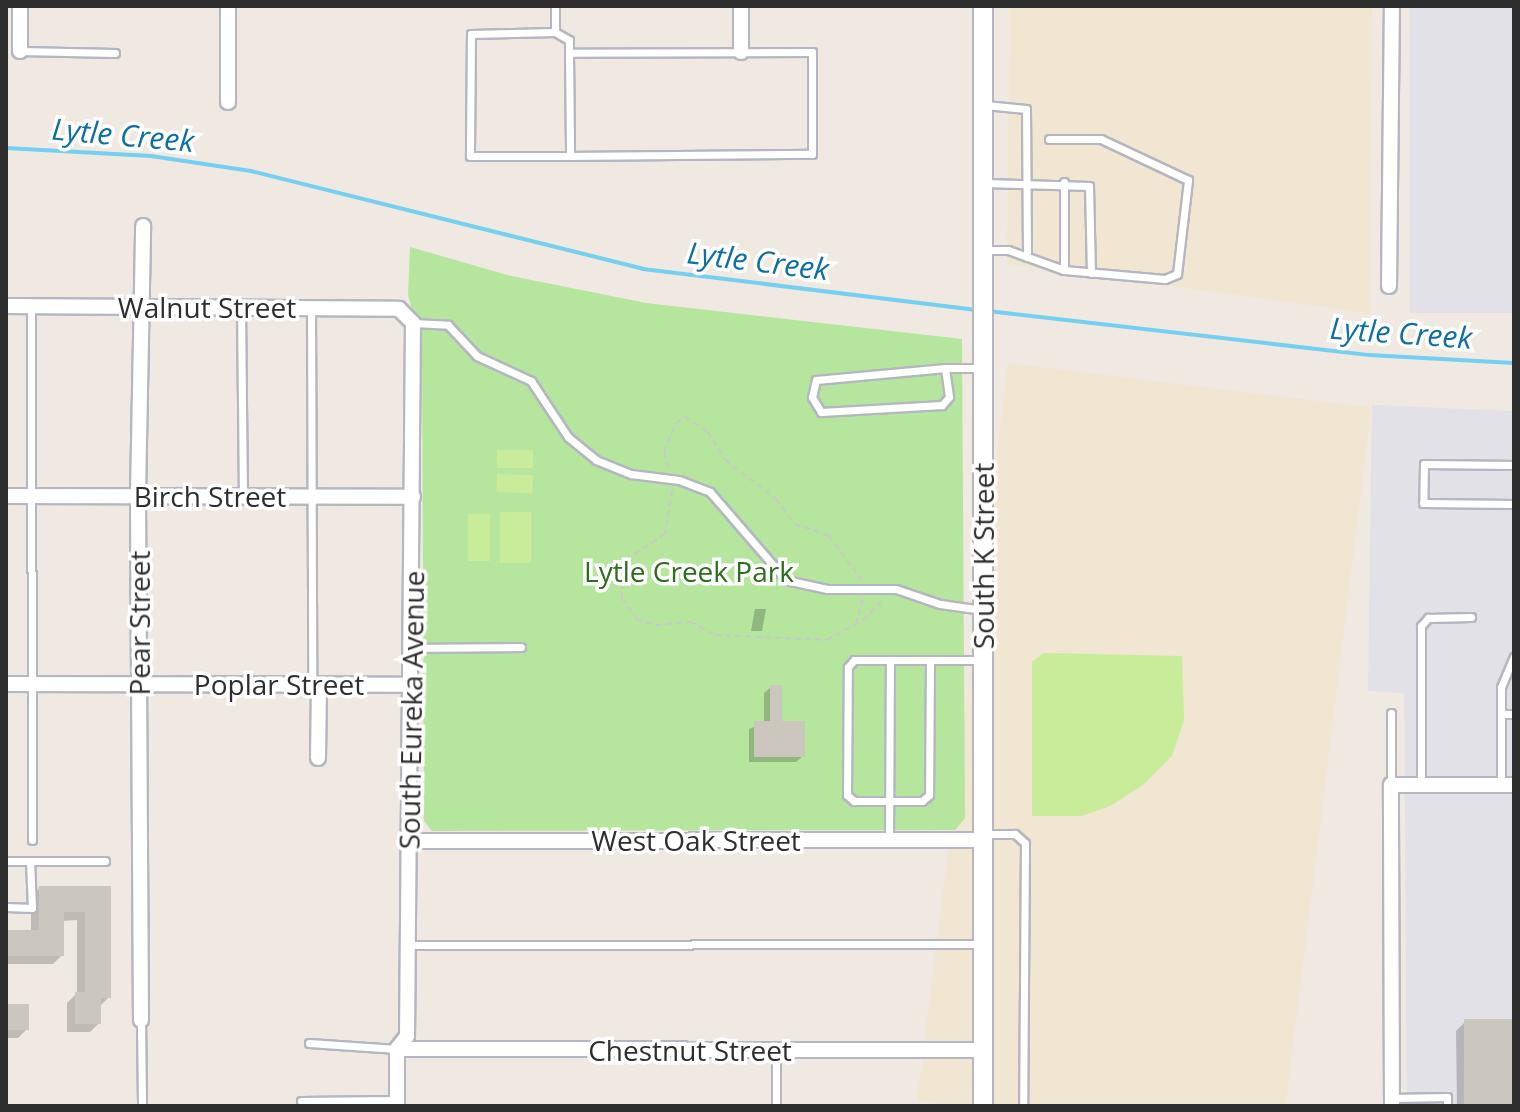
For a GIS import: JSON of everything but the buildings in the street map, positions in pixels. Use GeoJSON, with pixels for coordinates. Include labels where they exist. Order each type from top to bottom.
{"type":"FeatureCollection","features":[{"type":"Feature","properties":{"kind":"street"},"geometry":{"type":"LineString","coordinates":[[20,6],[20,51]]}},
{"type":"Feature","properties":{"kind":"street"},"geometry":{"type":"LineString","coordinates":[[228,6],[228,102]]}},
{"type":"Feature","properties":{"kind":"street"},"geometry":{"type":"LineString","coordinates":[[741,6],[741,52]]}},
{"type":"Feature","properties":{"kind":"street","name":"South K Street"},"geometry":{"type":"LineString","coordinates":[[983,6],[983,1106]]}},
{"type":"Feature","properties":{"kind":"street"},"geometry":{"type":"LineString","coordinates":[[1389,286],[1392,6]]}},
{"type":"Feature","properties":{"kind":"street","name":"Pear Street"},"geometry":{"type":"LineString","coordinates":[[141,1020],[138,495],[143,226]]}},
{"type":"Feature","properties":{"kind":"street","name":"Walnut Street"},"geometry":{"type":"LineString","coordinates":[[6,306],[311,308],[410,318]]}},
{"type":"Feature","properties":{"kind":"street","name":"South Eureka Avenue"},"geometry":{"type":"LineString","coordinates":[[397,1103],[397,1049],[407,1036],[410,841],[408,685],[412,648],[413,497],[410,318]]}},
{"type":"Feature","properties":{"kind":"street","name":"Birch Street"},"geometry":{"type":"LineString","coordinates":[[6,496],[413,497]]}},
{"type":"Feature","properties":{"kind":"street","name":"Poplar Street"},"geometry":{"type":"LineString","coordinates":[[6,684],[408,685]]}},
{"type":"Feature","properties":{"kind":"street"},"geometry":{"type":"LineString","coordinates":[[316,685],[318,758]]}},
{"type":"Feature","properties":{"kind":"street"},"geometry":{"type":"LineString","coordinates":[[1392,1102],[1391,785],[1507,785]]}},
{"type":"Feature","properties":{"kind":"street","name":"West Oak Street"},"geometry":{"type":"LineString","coordinates":[[410,841],[983,837]]}},
{"type":"Feature","properties":{"kind":"street","name":"Chestnut Street"},"geometry":{"type":"LineString","coordinates":[[397,1049],[983,1050]]}},
{"type":"Feature","properties":{"kind":"lane"},"geometry":{"type":"LineString","coordinates":[[555,6],[555,32]]}},
{"type":"Feature","properties":{"kind":"lane"},"geometry":{"type":"LineString","coordinates":[[569,53],[812,52],[812,154],[570,156],[470,156],[471,34],[555,32],[569,40],[569,53],[570,156]]}},
{"type":"Feature","properties":{"kind":"lane"},"geometry":{"type":"LineString","coordinates":[[20,51],[115,53]]}},
{"type":"Feature","properties":{"kind":"lane"},"geometry":{"type":"LineString","coordinates":[[983,105],[1026,109],[1027,257]]}},
{"type":"Feature","properties":{"kind":"lane"},"geometry":{"type":"LineString","coordinates":[[983,250],[1027,257],[1064,270],[1165,279],[1177,274],[1188,180],[1101,139],[1049,139]]}},
{"type":"Feature","properties":{"kind":"lane"},"geometry":{"type":"LineString","coordinates":[[1064,182],[1064,270]]}},
{"type":"Feature","properties":{"kind":"lane"},"geometry":{"type":"LineString","coordinates":[[983,183],[1086,183],[1091,189],[1091,273]]}},
{"type":"Feature","properties":{"kind":"lane"},"geometry":{"type":"LineString","coordinates":[[31,306],[32,840]]}},
{"type":"Feature","properties":{"kind":"lane"},"geometry":{"type":"LineString","coordinates":[[241,308],[243,496]]}},
{"type":"Feature","properties":{"kind":"lane"},"geometry":{"type":"LineString","coordinates":[[311,308],[311,497],[316,685]]}},
{"type":"Feature","properties":{"kind":"lane"},"geometry":{"type":"LineString","coordinates":[[410,318],[448,325],[477,356],[531,381],[568,437],[596,460],[631,474],[670,478],[710,492],[786,580],[827,589],[883,587],[984,610]]}},
{"type":"Feature","properties":{"kind":"lane"},"geometry":{"type":"LineString","coordinates":[[945,368],[949,397],[942,405],[821,412],[812,397],[816,380],[945,368],[983,359]]}},
{"type":"Feature","properties":{"kind":"lane"},"geometry":{"type":"LineString","coordinates":[[1514,465],[1424,464],[1423,503],[1514,504]]}},
{"type":"Feature","properties":{"kind":"lane"},"geometry":{"type":"LineString","coordinates":[[1421,785],[1421,626],[1428,618],[1471,617]]}},
{"type":"Feature","properties":{"kind":"lane"},"geometry":{"type":"LineString","coordinates":[[412,648],[521,647]]}},
{"type":"Feature","properties":{"kind":"lane"},"geometry":{"type":"LineString","coordinates":[[1507,785],[1501,714],[1503,681],[1512,668],[1514,657]]}},
{"type":"Feature","properties":{"kind":"lane"},"geometry":{"type":"LineString","coordinates":[[930,660],[929,795],[922,801],[854,801],[847,795],[848,667],[854,660],[930,660],[983,660]]}},
{"type":"Feature","properties":{"kind":"lane"},"geometry":{"type":"LineString","coordinates":[[889,840],[890,660]]}},
{"type":"Feature","properties":{"kind":"lane"},"geometry":{"type":"LineString","coordinates":[[1391,713],[1391,785]]}},
{"type":"Feature","properties":{"kind":"lane"},"geometry":{"type":"LineString","coordinates":[[1501,714],[1514,714]]}},
{"type":"Feature","properties":{"kind":"lane"},"geometry":{"type":"LineString","coordinates":[[983,837],[1015,834],[1025,843],[1023,1106]]}},
{"type":"Feature","properties":{"kind":"lane"},"geometry":{"type":"LineString","coordinates":[[6,861],[105,861]]}},
{"type":"Feature","properties":{"kind":"lane"},"geometry":{"type":"LineString","coordinates":[[6,907],[32,908],[30,861]]}},
{"type":"Feature","properties":{"kind":"lane"},"geometry":{"type":"LineString","coordinates":[[408,945],[982,944]]}},
{"type":"Feature","properties":{"kind":"lane"},"geometry":{"type":"LineString","coordinates":[[141,1020],[142,1106]]}},
{"type":"Feature","properties":{"kind":"lane"},"geometry":{"type":"LineString","coordinates":[[309,1043],[397,1049]]}},
{"type":"Feature","properties":{"kind":"lane"},"geometry":{"type":"LineString","coordinates":[[776,1050],[776,1106]]}},
{"type":"Feature","properties":{"kind":"lane"},"geometry":{"type":"LineString","coordinates":[[301,1101],[397,1103]]}},
{"type":"Feature","properties":{"kind":"lane"},"geometry":{"type":"LineString","coordinates":[[1392,1102],[1447,1102]]}},
{"type":"Feature","properties":{"kind":"path"},"geometry":{"type":"LineString","coordinates":[[856,624],[862,587],[860,571],[829,536],[795,524],[776,499],[725,460],[708,432],[685,417],[676,423],[664,452],[672,505],[665,534],[623,562],[622,598],[631,615],[656,625],[690,622],[715,635],[827,640],[856,624],[884,599],[883,587]]}},
{"type":"Feature","properties":{"kind":"shaded area"},"geometry":{"type":"Polygon","coordinates":[[[1010,6],[1372,6],[1369,313],[1007,264],[1010,6]]]}},
{"type":"Feature","properties":{"kind":"shaded area"},"geometry":{"type":"Polygon","coordinates":[[[1410,6],[1514,6],[1514,313],[1410,313],[1410,6]]]}},
{"type":"Feature","properties":{"kind":"shaded area"},"geometry":{"type":"Polygon","coordinates":[[[1008,363],[1371,408],[1286,1106],[963,1106],[917,1100],[1008,363]]]}},
{"type":"Feature","properties":{"kind":"shaded area"},"geometry":{"type":"Polygon","coordinates":[[[1372,405],[1514,411],[1514,1106],[1407,1106],[1404,693],[1368,691],[1372,405]]]}},
{"type":"Feature","properties":{"kind":"green space","name":"Lytle Creek Park"},"geometry":{"type":"Polygon","coordinates":[[[410,247],[511,276],[646,303],[962,339],[965,818],[955,830],[432,831],[424,821],[422,345],[408,295],[410,247]]]}},
{"type":"Feature","properties":{"kind":"green space"},"geometry":{"type":"Polygon","coordinates":[[[497,450],[533,450],[533,468],[497,468],[497,450]]]}},
{"type":"Feature","properties":{"kind":"green space"},"geometry":{"type":"Polygon","coordinates":[[[497,474],[533,475],[532,493],[496,492],[497,474]]]}},
{"type":"Feature","properties":{"kind":"green space"},"geometry":{"type":"Polygon","coordinates":[[[500,512],[531,512],[531,563],[500,563],[500,512]]]}},
{"type":"Feature","properties":{"kind":"green space"},"geometry":{"type":"Polygon","coordinates":[[[468,514],[490,514],[490,561],[468,561],[468,514]]]}},
{"type":"Feature","properties":{"kind":"green space"},"geometry":{"type":"Polygon","coordinates":[[[1044,653],[1182,656],[1184,720],[1172,756],[1143,785],[1110,806],[1082,816],[1032,816],[1032,662],[1044,653]]]}},
{"type":"Feature","properties":{"kind":"waterway","name":"Lytle Creek"},"geometry":{"type":"LineString","coordinates":[[6,148],[151,156],[251,171],[643,269],[976,310]]}},
{"type":"Feature","properties":{"kind":"waterway","name":"Lytle Creek"},"geometry":{"type":"LineString","coordinates":[[988,311],[1369,355],[1514,363]]}}]}
